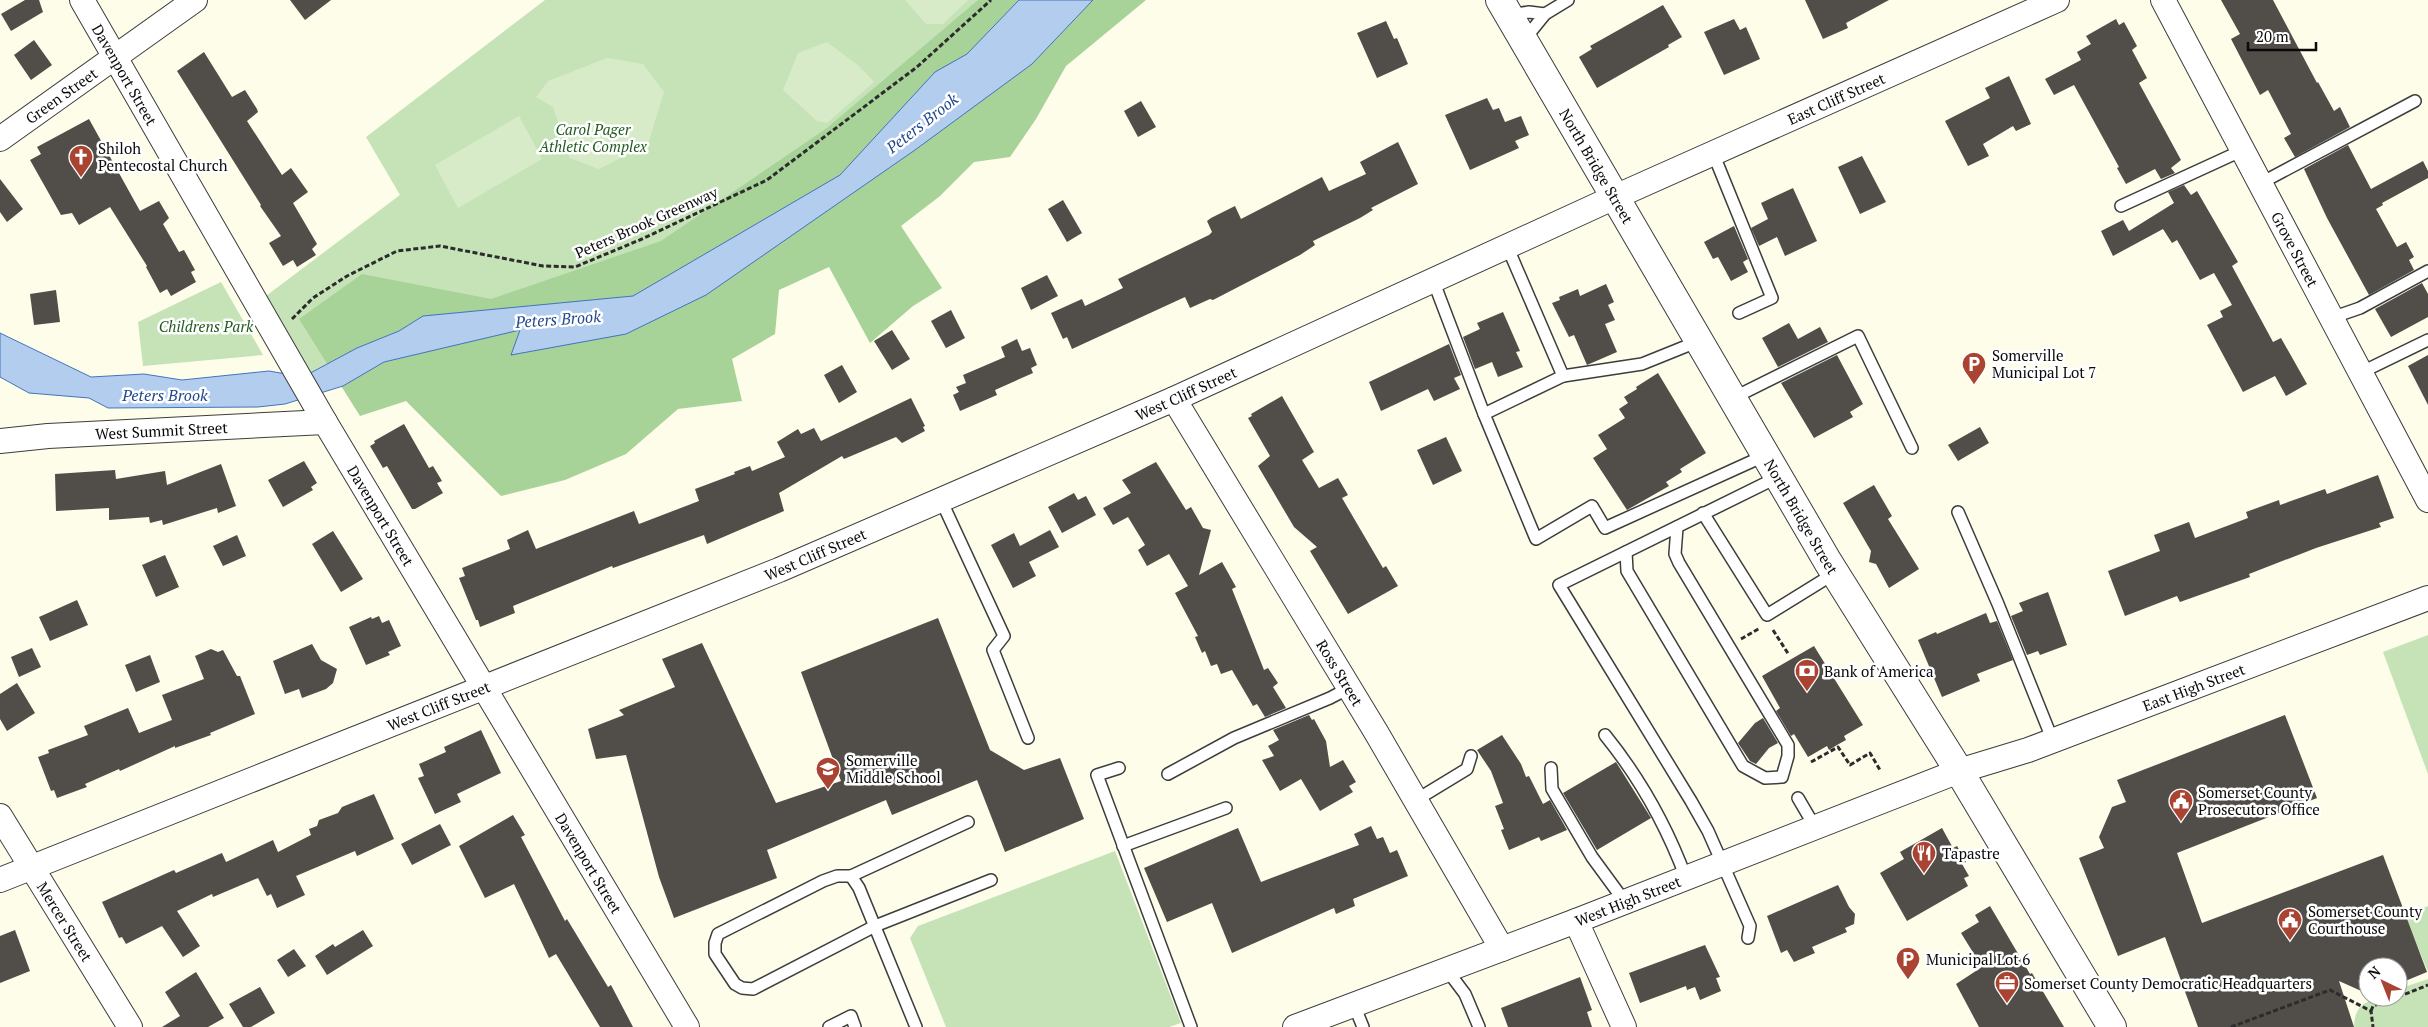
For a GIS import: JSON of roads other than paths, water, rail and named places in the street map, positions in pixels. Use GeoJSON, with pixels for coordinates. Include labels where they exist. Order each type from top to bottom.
{"type":"FeatureCollection","features":[{"type":"Feature","properties":{"kind":"street","name":"Davenport Street"},"geometry":{"type":"LineString","coordinates":[[82,0],[320,413],[687,1027]]}},
{"type":"Feature","properties":{"kind":"street","name":"Green Street"},"geometry":{"type":"LineString","coordinates":[[0,139],[195,0]]}},
{"type":"Feature","properties":{"kind":"street","name":"East Cliff Street"},"geometry":{"type":"LineString","coordinates":[[1615,197],[2057,0]]}},
{"type":"Feature","properties":{"kind":"street","name":"Grove Street"},"geometry":{"type":"LineString","coordinates":[[2163,0],[2428,500]]}},
{"type":"Feature","properties":{"kind":"street","name":"North Bridge Street"},"geometry":{"type":"LineString","coordinates":[[1504,7],[1834,572],[1959,771],[2112,1027]]}},
{"type":"Feature","properties":{"kind":"street","name":"West Cliff Street"},"geometry":{"type":"LineString","coordinates":[[0,880],[485,689],[779,570],[1174,398],[1615,197]]}},
{"type":"Feature","properties":{"kind":"street","name":"Ross Street"},"geometry":{"type":"LineString","coordinates":[[1174,398],[1416,800],[1502,949]]}},
{"type":"Feature","properties":{"kind":"street","name":"West Summit Street"},"geometry":{"type":"LineString","coordinates":[[0,441],[320,413]]}},
{"type":"Feature","properties":{"kind":"street","name":"East High Street"},"geometry":{"type":"LineString","coordinates":[[1959,771],[2052,741],[2428,598]]}},
{"type":"Feature","properties":{"kind":"street","name":"West High Street"},"geometry":{"type":"LineString","coordinates":[[1295,1027],[1576,921],[1959,771]]}},
{"type":"Feature","properties":{"kind":"street","name":"Mercer Street"},"geometry":{"type":"LineString","coordinates":[[0,816],[130,1027]]}},
{"type":"Feature","properties":{"kind":"street"},"geometry":{"type":"LineString","coordinates":[[1576,921],[1624,1027]]}},
{"type":"Feature","properties":{"kind":"lane"},"geometry":{"type":"LineString","coordinates":[[1524,40],[1545,14],[1568,0]]}},
{"type":"Feature","properties":{"kind":"lane"},"geometry":{"type":"LineString","coordinates":[[1504,7],[1545,14]]}},
{"type":"Feature","properties":{"kind":"lane"},"geometry":{"type":"LineString","coordinates":[[2261,183],[2415,102]]}},
{"type":"Feature","properties":{"kind":"lane"},"geometry":{"type":"LineString","coordinates":[[2121,206],[2242,150]]}},
{"type":"Feature","properties":{"kind":"lane"},"geometry":{"type":"LineString","coordinates":[[1713,153],[1772,298],[1740,313]]}},
{"type":"Feature","properties":{"kind":"lane"},"geometry":{"type":"LineString","coordinates":[[1507,246],[1563,376]]}},
{"type":"Feature","properties":{"kind":"lane"},"geometry":{"type":"LineString","coordinates":[[2331,318],[2360,308],[2428,271]]}},
{"type":"Feature","properties":{"kind":"lane"},"geometry":{"type":"LineString","coordinates":[[1434,280],[1484,414],[1536,539],[1592,506],[1605,528],[1772,466]]}},
{"type":"Feature","properties":{"kind":"lane"},"geometry":{"type":"LineString","coordinates":[[1733,398],[1858,336],[1912,448]]}},
{"type":"Feature","properties":{"kind":"lane"},"geometry":{"type":"LineString","coordinates":[[2360,373],[2428,340]]}},
{"type":"Feature","properties":{"kind":"lane"},"geometry":{"type":"LineString","coordinates":[[1484,414],[1563,376],[1642,364],[1699,341]]}},
{"type":"Feature","properties":{"kind":"lane"},"geometry":{"type":"LineString","coordinates":[[1748,938],[1750,926],[1691,801],[1559,585],[1703,513],[1772,466]]}},
{"type":"Feature","properties":{"kind":"lane"},"geometry":{"type":"LineString","coordinates":[[941,500],[1004,636],[993,650],[1028,738]]}},
{"type":"Feature","properties":{"kind":"lane"},"geometry":{"type":"LineString","coordinates":[[1958,512],[1998,604],[2052,741]]}},
{"type":"Feature","properties":{"kind":"lane"},"geometry":{"type":"LineString","coordinates":[[1703,513],[1767,615],[1834,572]]}},
{"type":"Feature","properties":{"kind":"lane"},"geometry":{"type":"LineString","coordinates":[[1626,552],[1627,571],[1743,766],[1766,778],[1782,776],[1788,756],[1788,745],[1679,563],[1675,554],[1677,527]]}},
{"type":"Feature","properties":{"kind":"lane"},"geometry":{"type":"LineString","coordinates":[[1168,774],[1234,738],[1330,698],[1349,688]]}},
{"type":"Feature","properties":{"kind":"lane"},"geometry":{"type":"LineString","coordinates":[[1606,735],[1624,758],[1674,845],[1686,878]]}},
{"type":"Feature","properties":{"kind":"lane"},"geometry":{"type":"LineString","coordinates":[[1416,800],[1467,768],[1471,756]]}},
{"type":"Feature","properties":{"kind":"lane"},"geometry":{"type":"LineString","coordinates":[[1119,768],[1097,775],[1191,1027]]}},
{"type":"Feature","properties":{"kind":"lane"},"geometry":{"type":"LineString","coordinates":[[1551,768],[1552,789],[1592,857],[1625,902]]}},
{"type":"Feature","properties":{"kind":"lane"},"geometry":{"type":"LineString","coordinates":[[1798,798],[1815,827]]}},
{"type":"Feature","properties":{"kind":"lane"},"geometry":{"type":"LineString","coordinates":[[1123,846],[1226,808]]}},
{"type":"Feature","properties":{"kind":"lane"},"geometry":{"type":"LineString","coordinates":[[968,822],[851,876],[837,876],[823,881],[718,934],[715,943],[715,954],[735,984],[742,988],[753,990],[875,926],[991,880]]}},
{"type":"Feature","properties":{"kind":"lane"},"geometry":{"type":"LineString","coordinates":[[851,876],[860,888],[916,1027]]}},
{"type":"Feature","properties":{"kind":"lane"},"geometry":{"type":"LineString","coordinates":[[1447,970],[1465,994],[1479,1027]]}},
{"type":"Feature","properties":{"kind":"lane"},"geometry":{"type":"LineString","coordinates":[[1354,1005],[1363,1027]]}},
{"type":"Feature","properties":{"kind":"lane"},"geometry":{"type":"LineString","coordinates":[[829,1027],[851,1016],[855,1027]]}},
{"type":"Feature","properties":{"kind":"water","name":"Peters Brook"},"geometry":{"type":"Polygon","coordinates":[[[1019,0],[1093,0],[1032,64],[915,150],[706,295],[626,334],[511,355],[520,330],[384,362],[343,386],[285,404],[258,407],[108,408],[89,398],[29,393],[0,377],[0,333],[91,377],[144,374],[182,380],[269,371],[303,377],[357,348],[399,331],[423,316],[633,296],[840,175],[935,72],[967,54],[1019,0]]]}},
{"type":"Feature","properties":{"kind":"place","name":"Shiloh Pentecostal Church"},"geometry":{"type":"Point","coordinates":[81,178]}},
{"type":"Feature","properties":{"kind":"place","name":"Somerville Municipal Lot 7"},"geometry":{"type":"Point","coordinates":[1974,385]}},
{"type":"Feature","properties":{"kind":"place","name":"Bank of America"},"geometry":{"type":"Point","coordinates":[1807,692]}},
{"type":"Feature","properties":{"kind":"place","name":"Somerville Middle School"},"geometry":{"type":"Point","coordinates":[828,790]}},
{"type":"Feature","properties":{"kind":"place","name":"Somerset County Prosecutors Office"},"geometry":{"type":"Point","coordinates":[2181,822]}},
{"type":"Feature","properties":{"kind":"place","name":"Tapastre"},"geometry":{"type":"Point","coordinates":[1924,874]}},
{"type":"Feature","properties":{"kind":"place","name":"Somerset County Courthouse"},"geometry":{"type":"Point","coordinates":[2290,941]}},
{"type":"Feature","properties":{"kind":"place","name":"Municipal Lot 6"},"geometry":{"type":"Point","coordinates":[1908,980]}},
{"type":"Feature","properties":{"kind":"place","name":"Somerset County Democratic Headquarters"},"geometry":{"type":"Point","coordinates":[2007,1004]}},
{"type":"Feature","properties":{"kind":"park label","name":"Carol Pager Athletic Complex"},"geometry":{"type":"Point","coordinates":[593,138]}},
{"type":"Feature","properties":{"kind":"park label","name":"Childrens Park"},"geometry":{"type":"Point","coordinates":[206,326]}}]}
